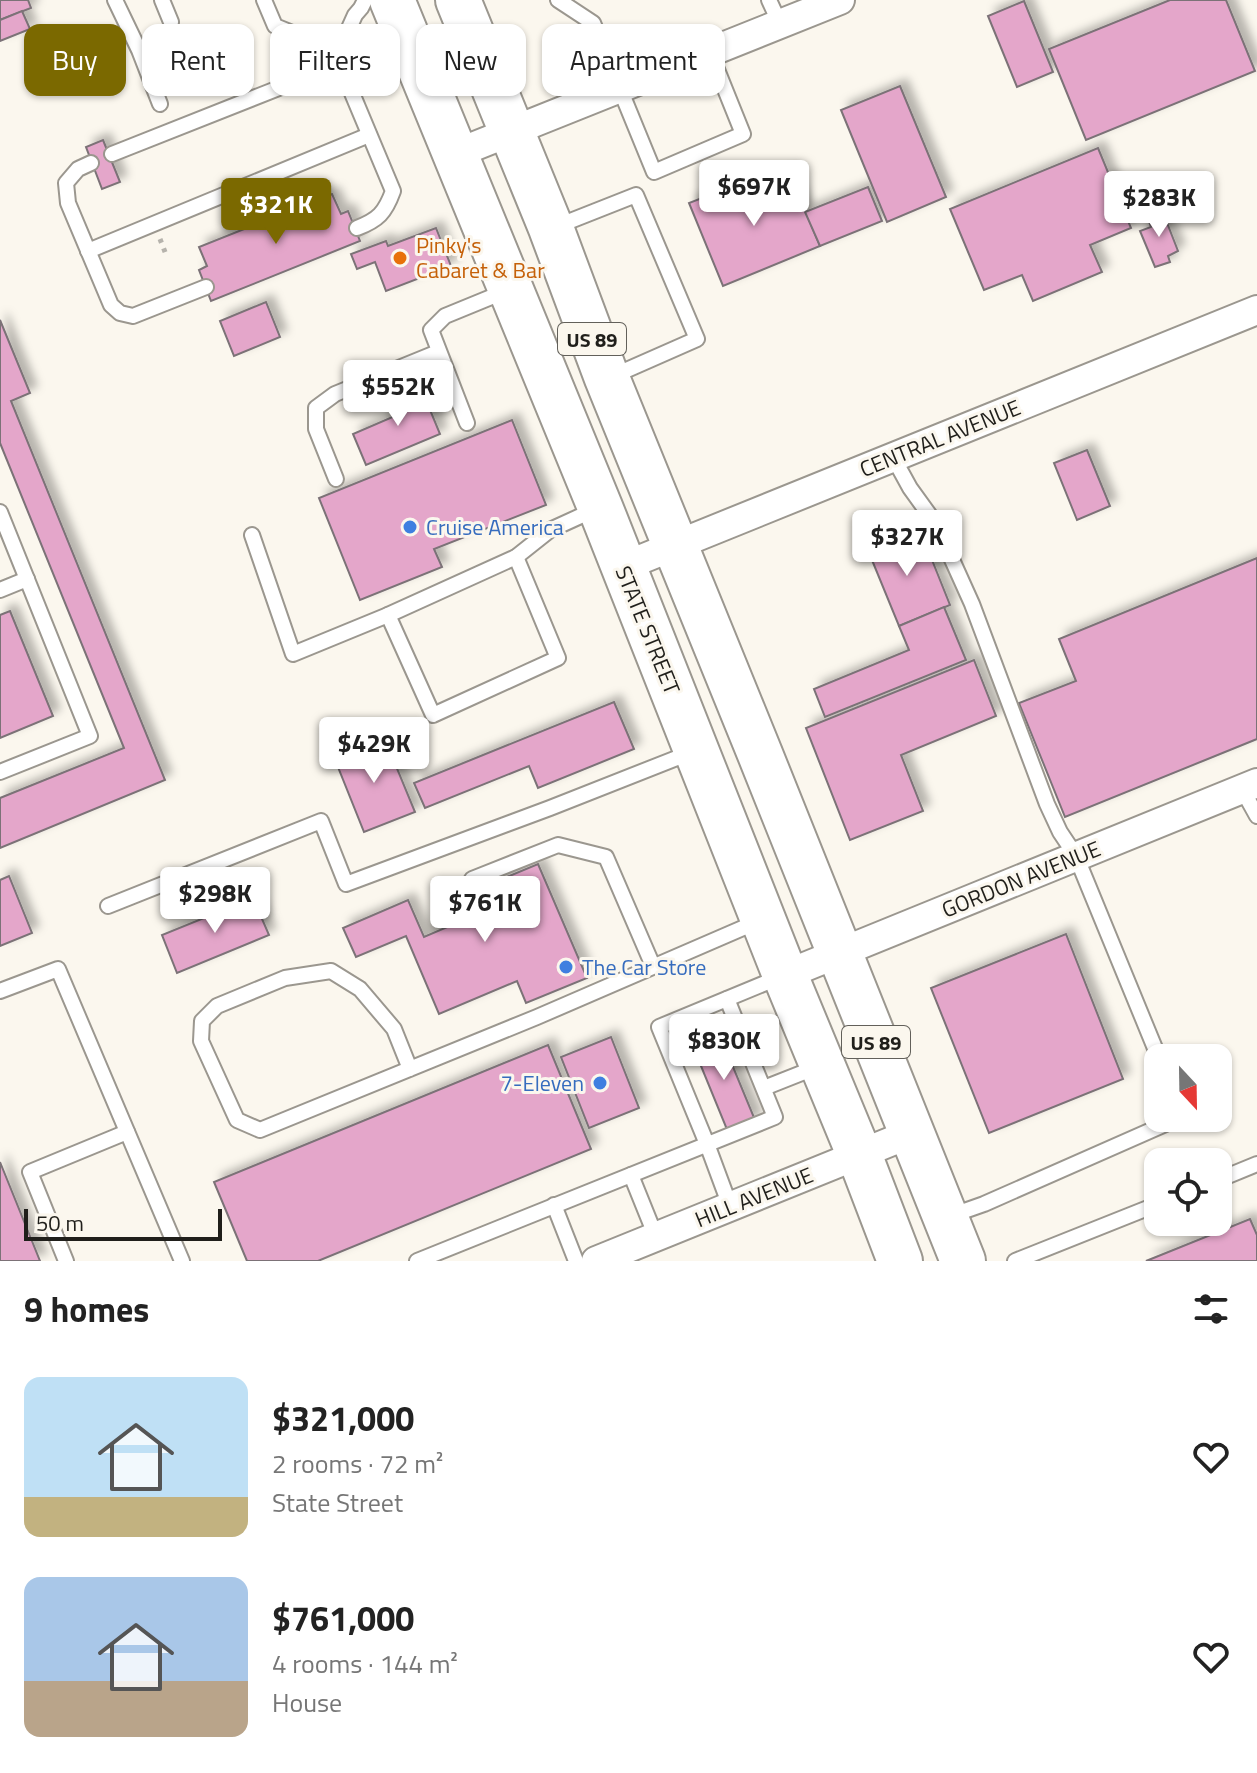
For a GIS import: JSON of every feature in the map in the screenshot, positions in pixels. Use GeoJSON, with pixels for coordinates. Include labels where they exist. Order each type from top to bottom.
{"type":"FeatureCollection","features":[{"type":"Feature","properties":{"kind":"main road","name":"STATE STREET"},"geometry":{"type":"LineString","coordinates":[[392,0],[600,507],[900,1261]]}},
{"type":"Feature","properties":{"kind":"main road","name":"US 89"},"geometry":{"type":"LineString","coordinates":[[458,0],[963,1261]]}},
{"type":"Feature","properties":{"kind":"street"},"geometry":{"type":"LineString","coordinates":[[725,43],[774,12],[828,2]]}},
{"type":"Feature","properties":{"kind":"street"},"geometry":{"type":"LineString","coordinates":[[455,154],[601,96]]}},
{"type":"Feature","properties":{"kind":"street","name":"CENTRAL AVENUE"},"geometry":{"type":"LineString","coordinates":[[622,567],[1257,310]]}},
{"type":"Feature","properties":{"kind":"street","name":"GORDON AVENUE"},"geometry":{"type":"LineString","coordinates":[[785,975],[1250,786]]}},
{"type":"Feature","properties":{"kind":"street","name":"HILL AVENUE"},"geometry":{"type":"LineString","coordinates":[[596,1261],[912,1133]]}},
{"type":"Feature","properties":{"kind":"lane"},"geometry":{"type":"LineString","coordinates":[[115,0],[160,104]]}},
{"type":"Feature","properties":{"kind":"lane"},"geometry":{"type":"LineString","coordinates":[[162,0],[171,22]]}},
{"type":"Feature","properties":{"kind":"lane"},"geometry":{"type":"LineString","coordinates":[[264,0],[274,24]]}},
{"type":"Feature","properties":{"kind":"lane"},"geometry":{"type":"LineString","coordinates":[[350,24],[365,0]]}},
{"type":"Feature","properties":{"kind":"lane"},"geometry":{"type":"LineString","coordinates":[[558,0],[593,24]]}},
{"type":"Feature","properties":{"kind":"lane"},"geometry":{"type":"LineString","coordinates":[[400,43],[410,45]]}},
{"type":"Feature","properties":{"kind":"lane"},"geometry":{"type":"LineString","coordinates":[[551,228],[636,195],[654,172],[743,134],[725,89]]}},
{"type":"Feature","properties":{"kind":"lane"},"geometry":{"type":"LineString","coordinates":[[112,154],[270,92]]}},
{"type":"Feature","properties":{"kind":"lane"},"geometry":{"type":"LineString","coordinates":[[355,96],[393,191],[387,209],[372,223],[357,228]]}},
{"type":"Feature","properties":{"kind":"lane"},"geometry":{"type":"LineString","coordinates":[[622,96],[654,172]]}},
{"type":"Feature","properties":{"kind":"lane"},"geometry":{"type":"LineString","coordinates":[[88,251],[369,135]]}},
{"type":"Feature","properties":{"kind":"lane"},"geometry":{"type":"LineString","coordinates":[[91,163],[78,169],[66,183],[68,203],[111,305],[120,313],[133,316],[206,287]]}},
{"type":"Feature","properties":{"kind":"lane"},"geometry":{"type":"LineString","coordinates":[[607,378],[697,339],[636,195]]}},
{"type":"Feature","properties":{"kind":"lane"},"geometry":{"type":"LineString","coordinates":[[467,423],[431,330],[445,316],[510,290]]}},
{"type":"Feature","properties":{"kind":"lane"},"geometry":{"type":"LineString","coordinates":[[336,479],[316,429],[316,408],[335,394],[438,352]]}},
{"type":"Feature","properties":{"kind":"lane"},"geometry":{"type":"LineString","coordinates":[[893,457],[910,488],[936,524],[972,604],[1047,804],[1076,856],[1153,1044]]}},
{"type":"Feature","properties":{"kind":"lane"},"geometry":{"type":"LineString","coordinates":[[252,535],[293,654],[516,557],[550,530],[600,507]]}},
{"type":"Feature","properties":{"kind":"lane"},"geometry":{"type":"LineString","coordinates":[[0,512],[90,736],[0,772]]}},
{"type":"Feature","properties":{"kind":"lane"},"geometry":{"type":"LineString","coordinates":[[388,615],[433,715],[447,709],[558,658],[516,557]]}},
{"type":"Feature","properties":{"kind":"lane"},"geometry":{"type":"LineString","coordinates":[[0,590],[27,579]]}},
{"type":"Feature","properties":{"kind":"lane"},"geometry":{"type":"LineString","coordinates":[[108,906],[321,821],[346,884],[696,751]]}},
{"type":"Feature","properties":{"kind":"lane"},"geometry":{"type":"LineString","coordinates":[[1250,786],[1257,816]]}},
{"type":"Feature","properties":{"kind":"lane"},"geometry":{"type":"LineString","coordinates":[[472,879],[558,845],[606,857],[653,966]]}},
{"type":"Feature","properties":{"kind":"lane"},"geometry":{"type":"LineString","coordinates":[[410,1069],[394,1029],[360,989],[331,971],[285,978],[217,1006],[202,1021],[201,1041],[237,1120],[260,1130],[410,1069],[537,1017],[763,919]]}},
{"type":"Feature","properties":{"kind":"lane"},"geometry":{"type":"LineString","coordinates":[[0,991],[58,969],[182,1261]]}},
{"type":"Feature","properties":{"kind":"lane"},"geometry":{"type":"LineString","coordinates":[[730,1206],[659,1027],[785,975]]}},
{"type":"Feature","properties":{"kind":"lane"},"geometry":{"type":"LineString","coordinates":[[417,1261],[439,1257],[554,1205],[775,1117],[727,999]]}},
{"type":"Feature","properties":{"kind":"lane"},"geometry":{"type":"LineString","coordinates":[[764,1088],[821,1065]]}},
{"type":"Feature","properties":{"kind":"lane"},"geometry":{"type":"LineString","coordinates":[[66,1261],[30,1172],[127,1132]]}},
{"type":"Feature","properties":{"kind":"lane"},"geometry":{"type":"LineString","coordinates":[[946,1218],[1147,1132]]}},
{"type":"Feature","properties":{"kind":"lane"},"geometry":{"type":"LineString","coordinates":[[1232,1174],[1257,1164]]}},
{"type":"Feature","properties":{"kind":"lane"},"geometry":{"type":"LineString","coordinates":[[631,1175],[656,1237]]}},
{"type":"Feature","properties":{"kind":"lane"},"geometry":{"type":"LineString","coordinates":[[554,1205],[576,1261]]}},
{"type":"Feature","properties":{"kind":"lane"},"geometry":{"type":"LineString","coordinates":[[1015,1261],[1144,1210]]}},
{"type":"Feature","properties":{"kind":"building"},"geometry":{"type":"Polygon","coordinates":[[[0,0],[28,0],[31,8],[0,20],[0,0]]]}},
{"type":"Feature","properties":{"kind":"building"},"geometry":{"type":"Polygon","coordinates":[[[1170,0],[1226,0],[1255,71],[1086,140],[1049,49],[1170,0]]]}},
{"type":"Feature","properties":{"kind":"building"},"geometry":{"type":"Polygon","coordinates":[[[1024,1],[1053,72],[1017,87],[988,16],[1024,1]]]}},
{"type":"Feature","properties":{"kind":"building"},"geometry":{"type":"Polygon","coordinates":[[[22,11],[28,24],[24,24],[24,31],[0,41],[0,20],[22,11]]]}},
{"type":"Feature","properties":{"kind":"building"},"geometry":{"type":"Polygon","coordinates":[[[900,86],[946,197],[887,222],[841,110],[900,86]]]}},
{"type":"Feature","properties":{"kind":"building"},"geometry":{"type":"Polygon","coordinates":[[[103,140],[120,182],[102,189],[86,147],[103,140]]]}},
{"type":"Feature","properties":{"kind":"building"},"geometry":{"type":"Polygon","coordinates":[[[1098,148],[1131,228],[1090,245],[1102,272],[1033,301],[1022,275],[984,290],[950,209],[1098,148]]]}},
{"type":"Feature","properties":{"kind":"building"},"geometry":{"type":"Polygon","coordinates":[[[790,174],[820,246],[723,286],[689,203],[730,187],[734,197],[790,174]]]}},
{"type":"Feature","properties":{"kind":"building"},"geometry":{"type":"Polygon","coordinates":[[[868,187],[882,221],[820,246],[805,212],[868,187]]]}},
{"type":"Feature","properties":{"kind":"building"},"geometry":{"type":"Polygon","coordinates":[[[332,194],[341,214],[348,211],[360,241],[211,301],[199,270],[207,266],[199,247],[332,194]]]}},
{"type":"Feature","properties":{"kind":"building"},"geometry":{"type":"Polygon","coordinates":[[[1162,210],[1178,251],[1168,256],[1170,262],[1155,267],[1140,231],[1151,227],[1147,216],[1162,210]]]}},
{"type":"Feature","properties":{"kind":"building","name":"Pinky's Cabaret & Bar"},"geometry":{"type":"Polygon","coordinates":[[[436,228],[451,266],[386,291],[375,262],[357,269],[351,254],[386,241],[388,246],[436,228]]]}},
{"type":"Feature","properties":{"kind":"building"},"geometry":{"type":"Polygon","coordinates":[[[266,302],[280,337],[234,356],[220,321],[266,302]]]}},
{"type":"Feature","properties":{"kind":"building"},"geometry":{"type":"Polygon","coordinates":[[[0,320],[30,393],[11,401],[165,780],[0,848],[0,798],[124,748],[0,443],[0,320]]]}},
{"type":"Feature","properties":{"kind":"building"},"geometry":{"type":"Polygon","coordinates":[[[421,388],[440,434],[366,465],[353,434],[395,416],[389,401],[421,388]]]}},
{"type":"Feature","properties":{"kind":"building","name":"Cruise America"},"geometry":{"type":"Polygon","coordinates":[[[512,420],[546,505],[434,549],[442,567],[360,600],[319,498],[512,420]]]}},
{"type":"Feature","properties":{"kind":"building"},"geometry":{"type":"Polygon","coordinates":[[[1087,450],[1110,506],[1077,520],[1054,463],[1087,450]]]}},
{"type":"Feature","properties":{"kind":"building"},"geometry":{"type":"Polygon","coordinates":[[[895,531],[902,549],[924,540],[950,605],[899,626],[865,543],[895,531]]]}},
{"type":"Feature","properties":{"kind":"building"},"geometry":{"type":"Polygon","coordinates":[[[1257,558],[1257,739],[1065,817],[1019,703],[1076,681],[1059,639],[1257,558]]]}},
{"type":"Feature","properties":{"kind":"building"},"geometry":{"type":"Polygon","coordinates":[[[944,607],[966,660],[825,717],[814,689],[909,650],[899,626],[944,607]]]}},
{"type":"Feature","properties":{"kind":"building"},"geometry":{"type":"Polygon","coordinates":[[[10,611],[53,716],[0,738],[0,615],[10,611]]]}},
{"type":"Feature","properties":{"kind":"building"},"geometry":{"type":"Polygon","coordinates":[[[974,660],[996,716],[901,755],[923,811],[850,840],[806,728],[974,660]]]}},
{"type":"Feature","properties":{"kind":"building"},"geometry":{"type":"Polygon","coordinates":[[[614,702],[634,749],[538,788],[529,766],[425,808],[414,783],[614,702]]]}},
{"type":"Feature","properties":{"kind":"building"},"geometry":{"type":"Polygon","coordinates":[[[384,737],[415,812],[364,832],[334,757],[384,737]]]}},
{"type":"Feature","properties":{"kind":"building"},"geometry":{"type":"Polygon","coordinates":[[[538,864],[587,978],[526,1003],[517,981],[439,1014],[406,936],[356,957],[343,928],[408,900],[424,937],[492,908],[483,887],[538,864]]]}},
{"type":"Feature","properties":{"kind":"building"},"geometry":{"type":"Polygon","coordinates":[[[9,876],[32,933],[0,946],[0,880],[9,876]]]}},
{"type":"Feature","properties":{"kind":"building"},"geometry":{"type":"Polygon","coordinates":[[[253,898],[269,935],[177,973],[162,935],[253,898]]]}},
{"type":"Feature","properties":{"kind":"building"},"geometry":{"type":"Polygon","coordinates":[[[1066,934],[1123,1079],[989,1133],[931,988],[1066,934]]]}},
{"type":"Feature","properties":{"kind":"building"},"geometry":{"type":"Polygon","coordinates":[[[719,1033],[755,1120],[728,1132],[692,1044],[719,1033]]]}},
{"type":"Feature","properties":{"kind":"building","name":"7-Eleven"},"geometry":{"type":"Polygon","coordinates":[[[611,1037],[639,1108],[589,1128],[561,1057],[611,1037]]]}},
{"type":"Feature","properties":{"kind":"building"},"geometry":{"type":"Polygon","coordinates":[[[548,1045],[591,1149],[318,1261],[247,1261],[214,1182],[548,1045]]]}},
{"type":"Feature","properties":{"kind":"building"},"geometry":{"type":"Polygon","coordinates":[[[0,1162],[40,1261],[0,1261],[0,1162]]]}},
{"type":"Feature","properties":{"kind":"building"},"geometry":{"type":"Polygon","coordinates":[[[1250,1219],[1257,1235],[1257,1261],[1146,1261],[1208,1236],[1232,1236],[1232,1226],[1250,1219]]]}},
{"type":"Feature","properties":{"kind":"place","name":"Pinky's Cabaret & Bar"},"geometry":{"type":"Point","coordinates":[400,258]}},
{"type":"Feature","properties":{"kind":"place","name":"Cruise America"},"geometry":{"type":"Point","coordinates":[410,527]}},
{"type":"Feature","properties":{"kind":"place","name":"The Car Store"},"geometry":{"type":"Point","coordinates":[566,967]}},
{"type":"Feature","properties":{"kind":"place","name":"7-Eleven"},"geometry":{"type":"Point","coordinates":[600,1083]}}]}
